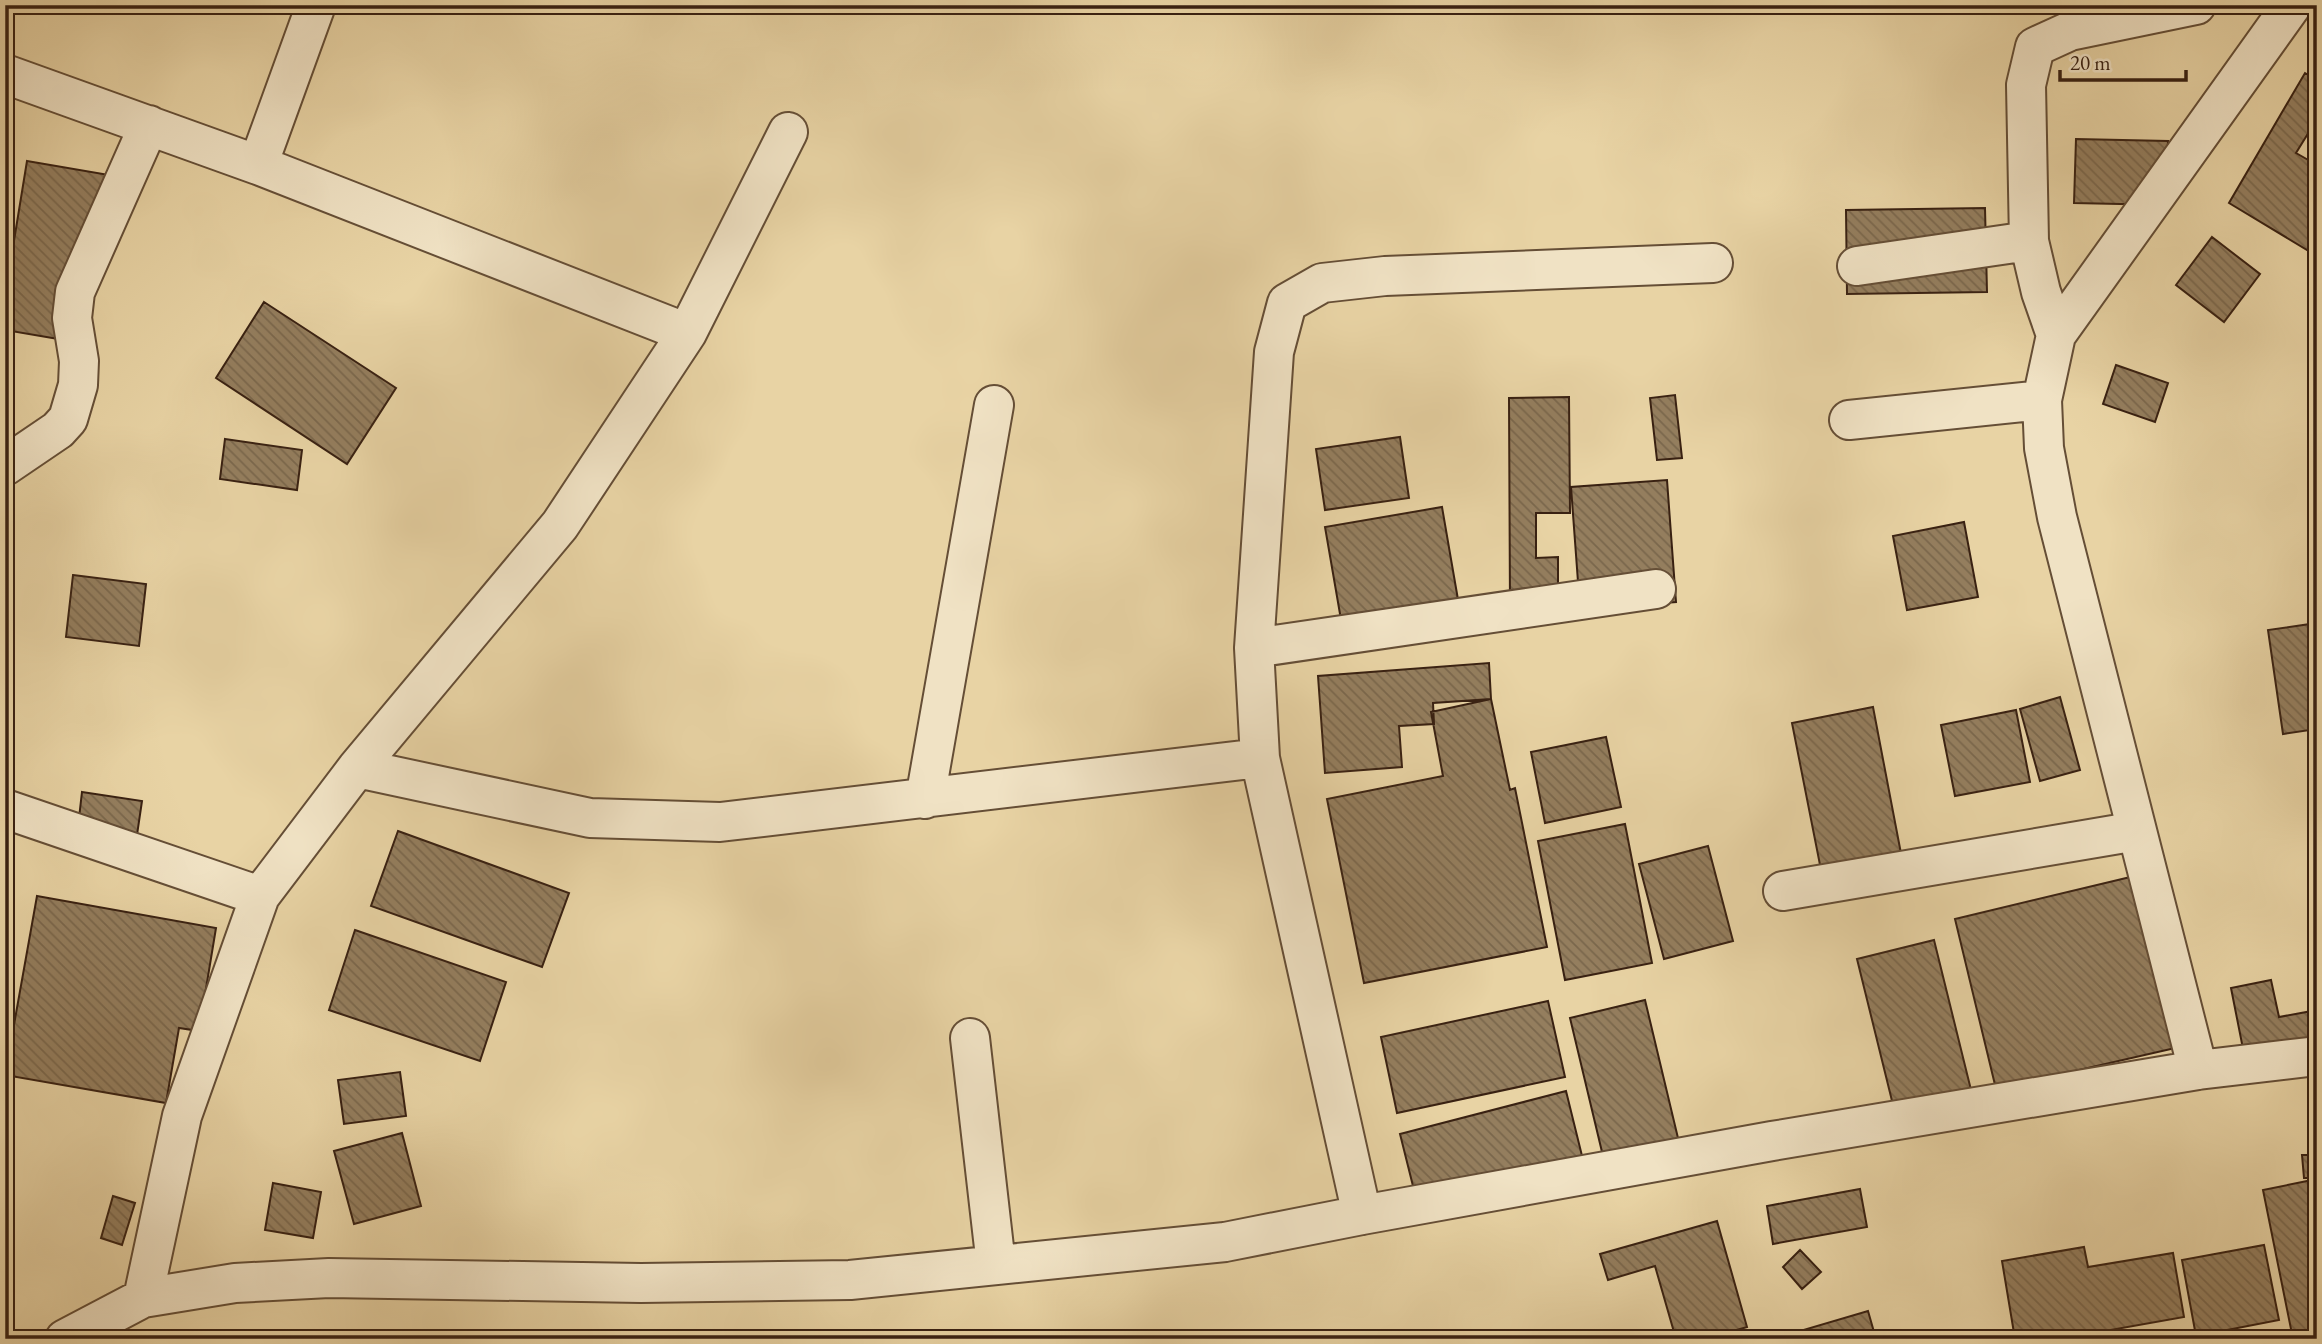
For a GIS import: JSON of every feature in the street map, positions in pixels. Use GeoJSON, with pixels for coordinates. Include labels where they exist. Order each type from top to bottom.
{"type":"FeatureCollection","features":[{"type":"Feature","properties":{"kind":"street"},"geometry":{"type":"LineString","coordinates":[[258,164],[316,5]]}},
{"type":"Feature","properties":{"kind":"street"},"geometry":{"type":"LineString","coordinates":[[2056,335],[2041,292],[2029,241],[2026,85],[2035,47],[2070,31],[2196,5]]}},
{"type":"Feature","properties":{"kind":"street"},"geometry":{"type":"LineString","coordinates":[[2198,1070],[2057,517],[2044,448],[2042,400],[2056,335],[2292,5]]}},
{"type":"Feature","properties":{"kind":"street"},"geometry":{"type":"LineString","coordinates":[[5,74],[258,164],[687,333]]}},
{"type":"Feature","properties":{"kind":"street"},"geometry":{"type":"LineString","coordinates":[[5,466],[68,419],[78,385],[79,361],[72,318],[75,292],[149,125]]}},
{"type":"Feature","properties":{"kind":"street"},"geometry":{"type":"LineString","coordinates":[[143,1298],[182,1116],[260,896],[357,768],[560,525],[687,333],[788,132]]}},
{"type":"Feature","properties":{"kind":"street"},"geometry":{"type":"LineString","coordinates":[[1857,265],[2029,241]]}},
{"type":"Feature","properties":{"kind":"street"},"geometry":{"type":"LineString","coordinates":[[1362,1214],[1260,758],[1254,648],[1274,352],[1287,303],[1322,283],[1385,276],[1713,263]]}},
{"type":"Feature","properties":{"kind":"street"},"geometry":{"type":"LineString","coordinates":[[1849,420],[2042,400]]}},
{"type":"Feature","properties":{"kind":"street"},"geometry":{"type":"LineString","coordinates":[[925,799],[994,405]]}},
{"type":"Feature","properties":{"kind":"street"},"geometry":{"type":"LineString","coordinates":[[1254,648],[1656,589]]}},
{"type":"Feature","properties":{"kind":"street"},"geometry":{"type":"LineString","coordinates":[[357,768],[590,818],[720,822],[1260,758]]}},
{"type":"Feature","properties":{"kind":"street"},"geometry":{"type":"LineString","coordinates":[[5,809],[260,896]]}},
{"type":"Feature","properties":{"kind":"street"},"geometry":{"type":"LineString","coordinates":[[1783,891],[2137,831]]}},
{"type":"Feature","properties":{"kind":"street"},"geometry":{"type":"LineString","coordinates":[[970,1038],[996,1265]]}},
{"type":"Feature","properties":{"kind":"street"},"geometry":{"type":"LineString","coordinates":[[65,1339],[143,1298],[234,1283],[329,1278],[641,1283],[850,1280],[1225,1242],[1362,1214],[1772,1141],[2198,1070],[2317,1056]]}},
{"type":"Feature","properties":{"kind":"building"},"geometry":{"type":"Polygon","coordinates":[[[2305,73],[2317,80],[2317,119],[2296,153],[2317,165],[2317,256],[2229,203],[2305,73]]]}},
{"type":"Feature","properties":{"kind":"building"},"geometry":{"type":"Polygon","coordinates":[[[2076,139],[2168,141],[2166,205],[2074,203],[2076,139]]]}},
{"type":"Feature","properties":{"kind":"building"},"geometry":{"type":"Polygon","coordinates":[[[27,161],[109,175],[82,343],[5,330],[5,296],[27,161]]]}},
{"type":"Feature","properties":{"kind":"building"},"geometry":{"type":"Polygon","coordinates":[[[1985,208],[1987,292],[1847,294],[1846,210],[1985,208]]]}},
{"type":"Feature","properties":{"kind":"building"},"geometry":{"type":"Polygon","coordinates":[[[2212,237],[2260,274],[2224,322],[2176,285],[2212,237]]]}},
{"type":"Feature","properties":{"kind":"building"},"geometry":{"type":"Polygon","coordinates":[[[264,302],[396,388],[347,464],[216,378],[264,302]]]}},
{"type":"Feature","properties":{"kind":"building"},"geometry":{"type":"Polygon","coordinates":[[[2116,365],[2168,383],[2155,422],[2103,404],[2116,365]]]}},
{"type":"Feature","properties":{"kind":"building"},"geometry":{"type":"Polygon","coordinates":[[[1675,395],[1682,458],[1657,460],[1650,398],[1675,395]]]}},
{"type":"Feature","properties":{"kind":"building"},"geometry":{"type":"Polygon","coordinates":[[[1569,397],[1570,513],[1536,513],[1536,558],[1558,557],[1558,606],[1510,607],[1509,398],[1569,397]]]}},
{"type":"Feature","properties":{"kind":"building"},"geometry":{"type":"Polygon","coordinates":[[[1400,437],[1409,498],[1325,510],[1316,449],[1400,437]]]}},
{"type":"Feature","properties":{"kind":"building"},"geometry":{"type":"Polygon","coordinates":[[[225,439],[302,450],[297,490],[220,479],[225,439]]]}},
{"type":"Feature","properties":{"kind":"building"},"geometry":{"type":"Polygon","coordinates":[[[1667,480],[1676,602],[1580,609],[1571,487],[1667,480]]]}},
{"type":"Feature","properties":{"kind":"building"},"geometry":{"type":"Polygon","coordinates":[[[1442,507],[1461,617],[1344,637],[1325,527],[1442,507]]]}},
{"type":"Feature","properties":{"kind":"building"},"geometry":{"type":"Polygon","coordinates":[[[1964,522],[1978,597],[1907,610],[1893,536],[1964,522]]]}},
{"type":"Feature","properties":{"kind":"building"},"geometry":{"type":"Polygon","coordinates":[[[73,575],[146,584],[139,646],[66,637],[73,575]]]}},
{"type":"Feature","properties":{"kind":"building"},"geometry":{"type":"Polygon","coordinates":[[[2317,623],[2317,729],[2283,734],[2268,630],[2317,623]]]}},
{"type":"Feature","properties":{"kind":"building"},"geometry":{"type":"Polygon","coordinates":[[[1489,663],[1491,699],[1433,703],[1434,724],[1399,726],[1402,767],[1325,773],[1318,676],[1489,663]]]}},
{"type":"Feature","properties":{"kind":"building"},"geometry":{"type":"Polygon","coordinates":[[[2060,697],[2080,770],[2040,781],[2020,709],[2060,697]]]}},
{"type":"Feature","properties":{"kind":"building"},"geometry":{"type":"Polygon","coordinates":[[[1491,699],[1510,790],[1515,788],[1547,947],[1364,983],[1327,799],[1443,776],[1431,712],[1491,699]]]}},
{"type":"Feature","properties":{"kind":"building"},"geometry":{"type":"Polygon","coordinates":[[[1873,707],[1903,864],[1823,880],[1792,723],[1873,707]]]}},
{"type":"Feature","properties":{"kind":"building"},"geometry":{"type":"Polygon","coordinates":[[[2016,710],[2030,782],[1955,796],[1941,725],[2016,710]]]}},
{"type":"Feature","properties":{"kind":"building"},"geometry":{"type":"Polygon","coordinates":[[[1606,737],[1621,807],[1545,823],[1531,752],[1606,737]]]}},
{"type":"Feature","properties":{"kind":"building"},"geometry":{"type":"Polygon","coordinates":[[[82,792],[142,801],[137,835],[78,827],[82,792]]]}},
{"type":"Feature","properties":{"kind":"building"},"geometry":{"type":"Polygon","coordinates":[[[1625,824],[1652,963],[1565,980],[1538,841],[1625,824]]]}},
{"type":"Feature","properties":{"kind":"building"},"geometry":{"type":"Polygon","coordinates":[[[398,831],[569,893],[542,967],[371,906],[398,831]]]}},
{"type":"Feature","properties":{"kind":"building"},"geometry":{"type":"Polygon","coordinates":[[[1708,846],[1733,941],[1664,959],[1639,864],[1708,846]]]}},
{"type":"Feature","properties":{"kind":"building"},"geometry":{"type":"Polygon","coordinates":[[[2143,874],[2184,1046],[1996,1089],[1955,919],[2143,874]]]}},
{"type":"Feature","properties":{"kind":"building"},"geometry":{"type":"Polygon","coordinates":[[[37,896],[216,928],[199,1031],[179,1028],[166,1103],[5,1075],[37,896]]]}},
{"type":"Feature","properties":{"kind":"building"},"geometry":{"type":"Polygon","coordinates":[[[355,930],[506,982],[480,1061],[329,1010],[355,930]]]}},
{"type":"Feature","properties":{"kind":"building"},"geometry":{"type":"Polygon","coordinates":[[[1934,940],[1973,1098],[1896,1117],[1857,959],[1934,940]]]}},
{"type":"Feature","properties":{"kind":"building"},"geometry":{"type":"Polygon","coordinates":[[[2271,980],[2279,1017],[2312,1011],[2317,1038],[2246,1064],[2231,988],[2271,980]]]}},
{"type":"Feature","properties":{"kind":"building"},"geometry":{"type":"Polygon","coordinates":[[[1645,1000],[1683,1159],[1608,1177],[1570,1018],[1645,1000]]]}},
{"type":"Feature","properties":{"kind":"building"},"geometry":{"type":"Polygon","coordinates":[[[1548,1001],[1565,1077],[1397,1113],[1381,1037],[1548,1001]]]}},
{"type":"Feature","properties":{"kind":"building"},"geometry":{"type":"Polygon","coordinates":[[[400,1072],[406,1116],[344,1124],[338,1080],[400,1072]]]}},
{"type":"Feature","properties":{"kind":"building"},"geometry":{"type":"Polygon","coordinates":[[[1566,1091],[1585,1168],[1419,1210],[1400,1134],[1566,1091]]]}},
{"type":"Feature","properties":{"kind":"building"},"geometry":{"type":"Polygon","coordinates":[[[402,1133],[421,1206],[354,1224],[334,1151],[402,1133]]]}},
{"type":"Feature","properties":{"kind":"building"},"geometry":{"type":"Polygon","coordinates":[[[2302,1155],[2317,1155],[2317,1178],[2304,1178],[2302,1155]]]}},
{"type":"Feature","properties":{"kind":"building"},"geometry":{"type":"Polygon","coordinates":[[[2317,1179],[2317,1339],[2293,1339],[2263,1190],[2317,1179]]]}},
{"type":"Feature","properties":{"kind":"building"},"geometry":{"type":"Polygon","coordinates":[[[273,1183],[321,1192],[313,1238],[265,1230],[273,1183]]]}},
{"type":"Feature","properties":{"kind":"building"},"geometry":{"type":"Polygon","coordinates":[[[1860,1189],[1867,1227],[1773,1244],[1767,1206],[1860,1189]]]}},
{"type":"Feature","properties":{"kind":"building"},"geometry":{"type":"Polygon","coordinates":[[[113,1196],[135,1203],[122,1245],[101,1238],[113,1196]]]}},
{"type":"Feature","properties":{"kind":"building"},"geometry":{"type":"Polygon","coordinates":[[[1717,1221],[1747,1327],[1706,1339],[1676,1339],[1655,1266],[1608,1280],[1600,1254],[1717,1221]]]}},
{"type":"Feature","properties":{"kind":"building"},"geometry":{"type":"Polygon","coordinates":[[[2264,1245],[2279,1320],[2196,1336],[2182,1260],[2264,1245]]]}},
{"type":"Feature","properties":{"kind":"building"},"geometry":{"type":"Polygon","coordinates":[[[2084,1247],[2088,1267],[2173,1253],[2184,1317],[2060,1339],[2015,1339],[2002,1261],[2084,1247]]]}},
{"type":"Feature","properties":{"kind":"building"},"geometry":{"type":"Polygon","coordinates":[[[1800,1250],[1821,1272],[1802,1289],[1783,1267],[1800,1250]]]}},
{"type":"Feature","properties":{"kind":"building"},"geometry":{"type":"Polygon","coordinates":[[[1868,1311],[1876,1339],[1773,1339],[1868,1311]]]}}]}
